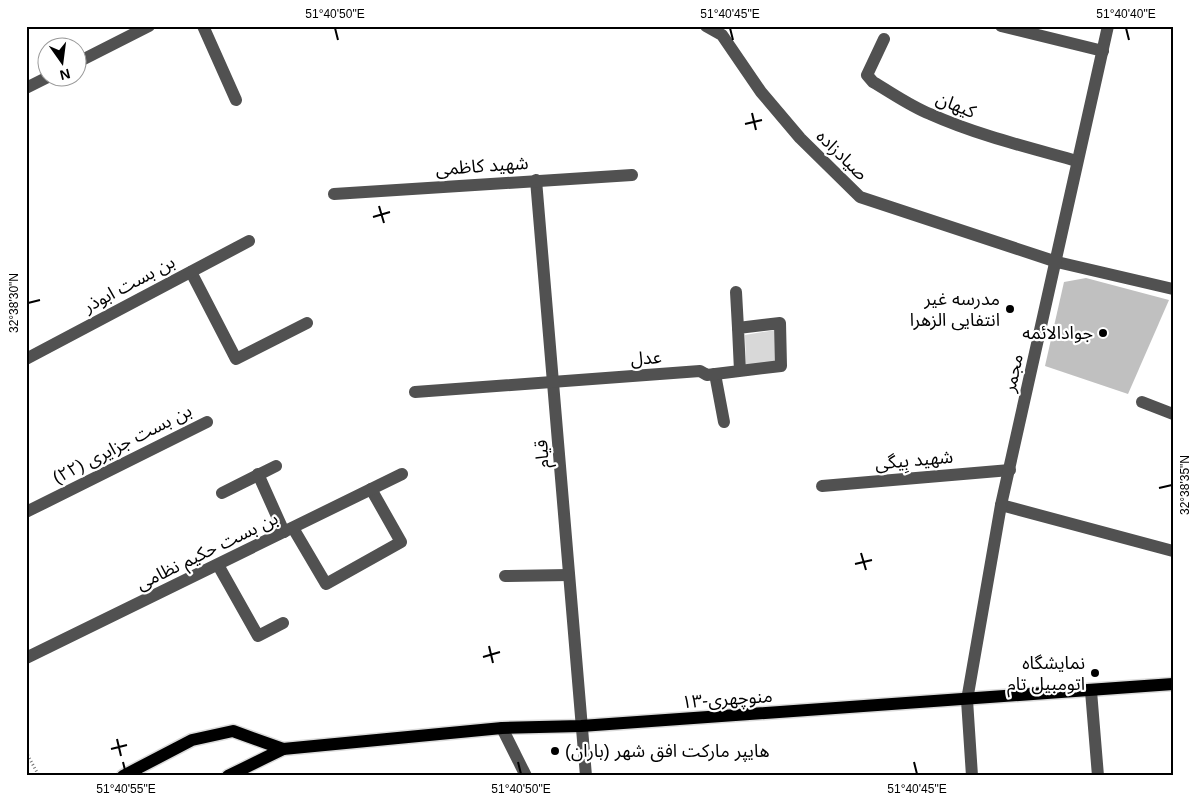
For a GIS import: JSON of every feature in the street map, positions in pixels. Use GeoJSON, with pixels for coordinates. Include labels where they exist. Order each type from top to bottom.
{"type":"FeatureCollection","features":[{"type":"Feature","properties":{"kind":"main road","name":"۱۳-منوچهری"},"geometry":{"type":"LineString","coordinates":[[283,749],[502,728],[581,726],[1173,684]]}},
{"type":"Feature","properties":{"kind":"main road"},"geometry":{"type":"LineString","coordinates":[[123,776],[192,740],[233,730],[283,749]]}},
{"type":"Feature","properties":{"kind":"main road"},"geometry":{"type":"LineString","coordinates":[[228,776],[283,749]]}},
{"type":"Feature","properties":{"kind":"street"},"geometry":{"type":"LineString","coordinates":[[88,57],[149,26]]}},
{"type":"Feature","properties":{"kind":"street"},"geometry":{"type":"LineString","coordinates":[[203,26],[236,100]]}},
{"type":"Feature","properties":{"kind":"street","name":"صیادزاده"},"geometry":{"type":"LineString","coordinates":[[706,26],[722,35],[774,108],[800,138],[860,197],[1057,262],[1173,289]]}},
{"type":"Feature","properties":{"kind":"street"},"geometry":{"type":"LineString","coordinates":[[1002,26],[1103,51]]}},
{"type":"Feature","properties":{"kind":"street","name":"مجمر"},"geometry":{"type":"LineString","coordinates":[[972,776],[967,700],[1001,505],[1057,262],[1077,161],[1108,26]]}},
{"type":"Feature","properties":{"kind":"street","name":"کیهان"},"geometry":{"type":"LineString","coordinates":[[884,40],[867,75],[873,82],[928,114],[958,126],[986,136],[1077,161]]}},
{"type":"Feature","properties":{"kind":"street"},"geometry":{"type":"LineString","coordinates":[[26,88],[38,82]]}},
{"type":"Feature","properties":{"kind":"street","name":"شهید کاظمی"},"geometry":{"type":"LineString","coordinates":[[334,194],[632,175]]}},
{"type":"Feature","properties":{"kind":"street","name":"قیام"},"geometry":{"type":"LineString","coordinates":[[536,180],[586,776]]}},
{"type":"Feature","properties":{"kind":"street","name":"بن بست ابوذر"},"geometry":{"type":"LineString","coordinates":[[26,359],[249,241]]}},
{"type":"Feature","properties":{"kind":"street"},"geometry":{"type":"LineString","coordinates":[[190,272],[236,359],[307,323]]}},
{"type":"Feature","properties":{"kind":"street"},"geometry":{"type":"LineString","coordinates":[[736,292],[740,371]]}},
{"type":"Feature","properties":{"kind":"street","name":"عدل"},"geometry":{"type":"LineString","coordinates":[[415,392],[700,371],[707,375],[781,366],[780,323],[738,328]]}},
{"type":"Feature","properties":{"kind":"street"},"geometry":{"type":"LineString","coordinates":[[715,374],[724,422]]}},
{"type":"Feature","properties":{"kind":"street"},"geometry":{"type":"LineString","coordinates":[[1142,402],[1173,414]]}},
{"type":"Feature","properties":{"kind":"street","name":"بن بست جزایری (۲۲)"},"geometry":{"type":"LineString","coordinates":[[26,512],[206,422]]}},
{"type":"Feature","properties":{"kind":"street"},"geometry":{"type":"LineString","coordinates":[[222,493],[276,466]]}},
{"type":"Feature","properties":{"kind":"street","name":"شهید بِیگی"},"geometry":{"type":"LineString","coordinates":[[822,486],[1010,470]]}},
{"type":"Feature","properties":{"kind":"street"},"geometry":{"type":"LineString","coordinates":[[258,474],[289,530],[326,584],[401,542],[371,489]]}},
{"type":"Feature","properties":{"kind":"street","name":"بن بست حکیم نظامی"},"geometry":{"type":"LineString","coordinates":[[26,658],[402,474]]}},
{"type":"Feature","properties":{"kind":"street"},"geometry":{"type":"LineString","coordinates":[[1001,505],[1173,551]]}},
{"type":"Feature","properties":{"kind":"street"},"geometry":{"type":"LineString","coordinates":[[218,565],[258,636],[282,623]]}},
{"type":"Feature","properties":{"kind":"street"},"geometry":{"type":"LineString","coordinates":[[505,576],[569,575]]}},
{"type":"Feature","properties":{"kind":"street"},"geometry":{"type":"LineString","coordinates":[[1091,691],[1098,776]]}},
{"type":"Feature","properties":{"kind":"street"},"geometry":{"type":"LineString","coordinates":[[502,728],[526,776]]}},
{"type":"Feature","properties":{"kind":"path"},"geometry":{"type":"LineString","coordinates":[[26,752],[39,776]]}},
{"type":"Feature","properties":{"kind":"shaded area"},"geometry":{"type":"Polygon","coordinates":[[[775,330],[775,362],[746,365],[745,335],[775,330]]]}},
{"type":"Feature","properties":{"kind":"building","name":"جوادالائمه"},"geometry":{"type":"Polygon","coordinates":[[[1086,278],[1169,300],[1128,394],[1045,366],[1064,282],[1086,278]]]}},
{"type":"Feature","properties":{"kind":"place","name":"مدرسه غیر انتفایی الزهرا"},"geometry":{"type":"Point","coordinates":[1010,309]}},
{"type":"Feature","properties":{"kind":"place","name":"جوادالائمه"},"geometry":{"type":"Point","coordinates":[1103,333]}},
{"type":"Feature","properties":{"kind":"place","name":"نمایشگاه اتومبیل تام"},"geometry":{"type":"Point","coordinates":[1095,673]}},
{"type":"Feature","properties":{"kind":"place","name":"هایپر مارکت افق شهر (باران)"},"geometry":{"type":"Point","coordinates":[555,751]}}]}
